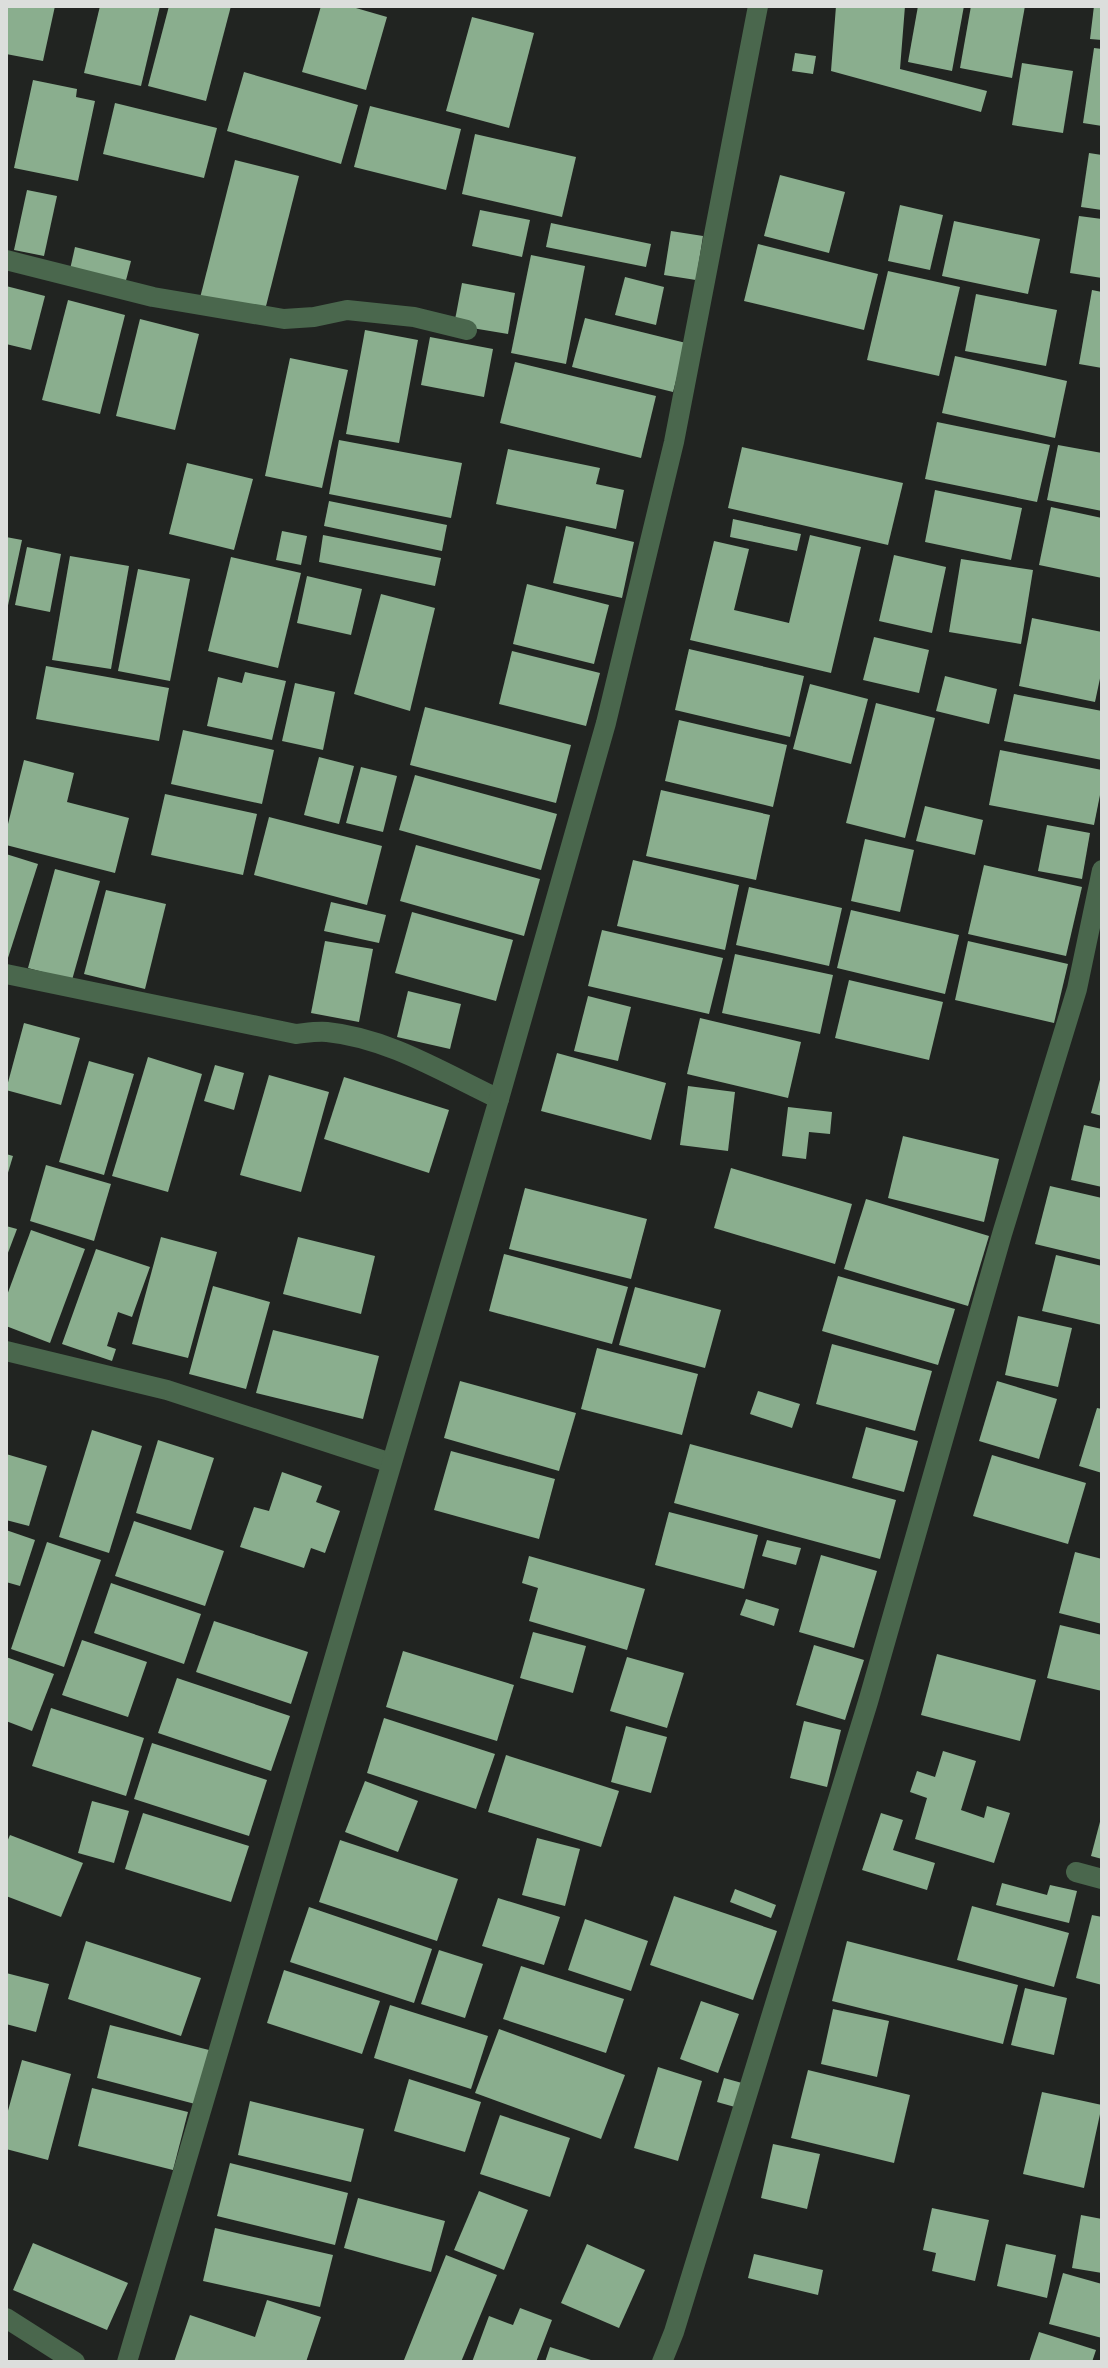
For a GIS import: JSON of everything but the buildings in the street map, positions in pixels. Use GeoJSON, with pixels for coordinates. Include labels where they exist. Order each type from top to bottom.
{"type":"FeatureCollection","features":[{"type":"Feature","properties":{"kind":"street"},"geometry":{"type":"LineString","coordinates":[[127,2362],[499,1099],[606,723],[674,442],[758,6]]}},
{"type":"Feature","properties":{"kind":"street"},"geometry":{"type":"LineString","coordinates":[[6,260],[153,297],[284,319],[347,310],[414,317],[467,330]]}},
{"type":"Feature","properties":{"kind":"street"},"geometry":{"type":"LineString","coordinates":[[662,2362],[674,2332],[868,1702],[1002,1234],[1077,989],[1102,870]]}},
{"type":"Feature","properties":{"kind":"street"},"geometry":{"type":"LineString","coordinates":[[6,974],[296,1034],[324,1031],[352,1036],[398,1051],[499,1099]]}},
{"type":"Feature","properties":{"kind":"street"},"geometry":{"type":"LineString","coordinates":[[6,1351],[167,1390],[391,1463]]}},
{"type":"Feature","properties":{"kind":"street"},"geometry":{"type":"LineString","coordinates":[[1076,1872],[1102,1879]]}},
{"type":"Feature","properties":{"kind":"street"},"geometry":{"type":"LineString","coordinates":[[6,2318],[75,2362]]}}]}
